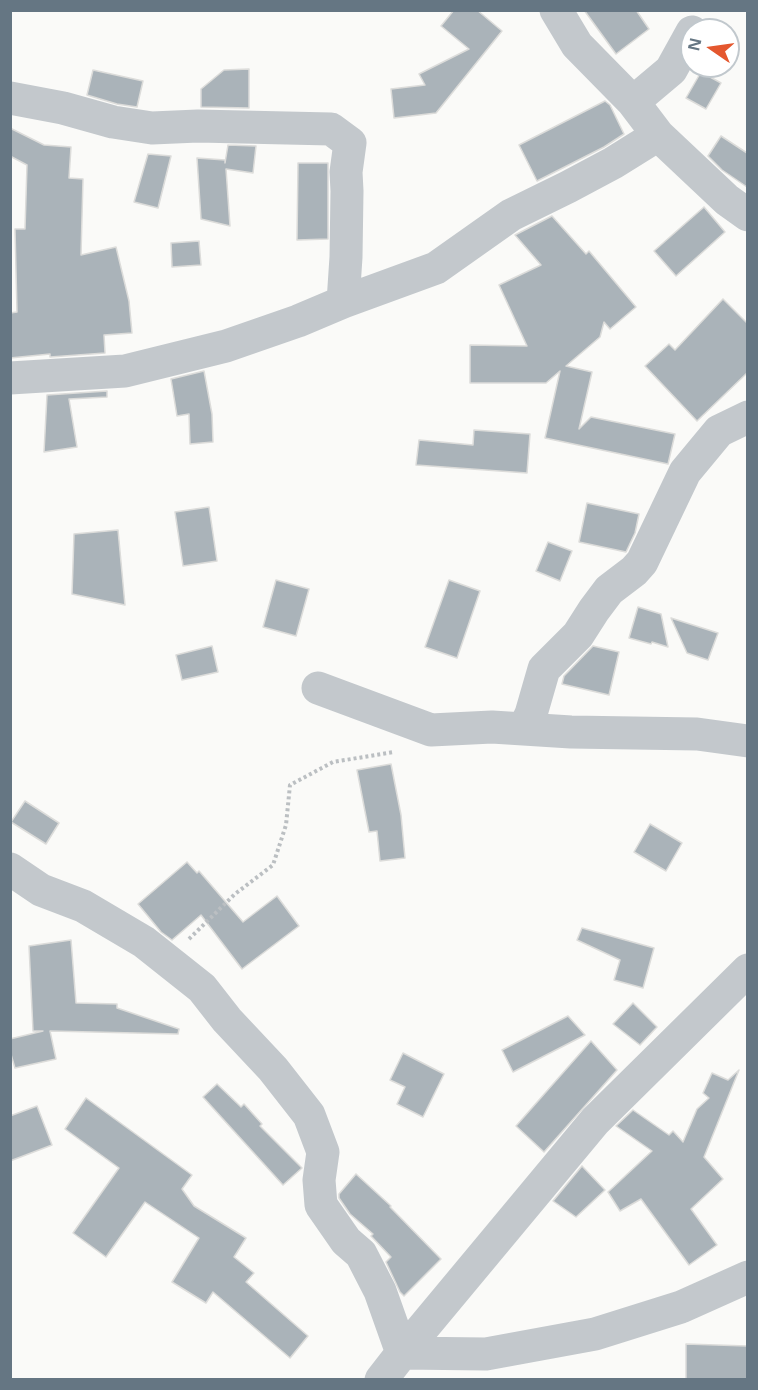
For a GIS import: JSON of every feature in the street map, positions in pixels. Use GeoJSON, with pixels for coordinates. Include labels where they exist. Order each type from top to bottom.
{"type":"FeatureCollection","features":[{"type":"Feature","properties":{"kind":"street"},"geometry":{"type":"LineString","coordinates":[[556,10],[577,45],[633,102],[658,135],[727,200],[747,215]]}},
{"type":"Feature","properties":{"kind":"street"},"geometry":{"type":"LineString","coordinates":[[633,102],[671,70],[680,54]]}},
{"type":"Feature","properties":{"kind":"street"},"geometry":{"type":"LineString","coordinates":[[10,98],[63,108],[113,122],[153,128],[198,126],[331,129],[350,143],[346,172],[346,235],[342,302]]}},
{"type":"Feature","properties":{"kind":"street"},"geometry":{"type":"LineString","coordinates":[[10,378],[125,371],[226,346],[298,321],[342,302],[436,268],[511,215],[568,188],[658,135]]}},
{"type":"Feature","properties":{"kind":"street"},"geometry":{"type":"LineString","coordinates":[[524,729],[531,714],[544,669],[578,635],[609,590],[642,562],[685,472],[719,431],[747,417]]}},
{"type":"Feature","properties":{"kind":"street"},"geometry":{"type":"LineString","coordinates":[[318,688],[431,730],[492,727],[630,734],[697,734],[747,741]]}},
{"type":"Feature","properties":{"kind":"street"},"geometry":{"type":"LineString","coordinates":[[10,869],[41,890],[83,906],[144,942],[202,988],[227,1020],[273,1069],[309,1115],[323,1152],[319,1180],[321,1205],[346,1241],[361,1254],[380,1291],[402,1353]]}},
{"type":"Feature","properties":{"kind":"street"},"geometry":{"type":"LineString","coordinates":[[381,1380],[595,1121],[747,970]]}},
{"type":"Feature","properties":{"kind":"street"},"geometry":{"type":"LineString","coordinates":[[402,1353],[486,1354],[595,1334],[681,1307],[747,1277]]}},
{"type":"Feature","properties":{"kind":"path"},"geometry":{"type":"LineString","coordinates":[[144,942],[186,941],[235,894],[273,865],[286,825],[290,785],[333,762],[393,752],[403,753]]}},
{"type":"Feature","properties":{"kind":"building"},"geometry":{"type":"Polygon","coordinates":[[[454,10],[477,10],[502,31],[436,113],[394,118],[391,89],[425,85],[419,74],[469,49],[441,26],[454,10]]]}},
{"type":"Feature","properties":{"kind":"building"},"geometry":{"type":"Polygon","coordinates":[[[584,10],[636,10],[649,29],[616,54],[584,10]]]}},
{"type":"Feature","properties":{"kind":"building"},"geometry":{"type":"Polygon","coordinates":[[[249,69],[249,108],[201,107],[201,89],[224,70],[249,69]]]}},
{"type":"Feature","properties":{"kind":"building"},"geometry":{"type":"Polygon","coordinates":[[[93,70],[143,81],[137,107],[87,95],[93,70]]]}},
{"type":"Feature","properties":{"kind":"building"},"geometry":{"type":"Polygon","coordinates":[[[698,78],[712,78],[721,83],[706,109],[686,98],[698,78]]]}},
{"type":"Feature","properties":{"kind":"building"},"geometry":{"type":"Polygon","coordinates":[[[605,101],[610,105],[624,134],[604,147],[537,181],[519,145],[605,101]]]}},
{"type":"Feature","properties":{"kind":"building"},"geometry":{"type":"Polygon","coordinates":[[[10,128],[44,145],[71,147],[69,178],[83,179],[81,255],[116,247],[129,301],[132,333],[104,335],[105,353],[50,357],[50,354],[10,358],[10,313],[17,312],[15,229],[25,229],[27,165],[10,156],[10,128]]]}},
{"type":"Feature","properties":{"kind":"building"},"geometry":{"type":"Polygon","coordinates":[[[721,136],[747,153],[747,187],[722,170],[708,156],[721,136]]]}},
{"type":"Feature","properties":{"kind":"building"},"geometry":{"type":"Polygon","coordinates":[[[228,145],[256,146],[253,173],[226,169],[230,226],[201,219],[197,158],[225,160],[225,163],[228,145]]]}},
{"type":"Feature","properties":{"kind":"building"},"geometry":{"type":"Polygon","coordinates":[[[148,154],[171,156],[158,208],[134,202],[148,154]]]}},
{"type":"Feature","properties":{"kind":"building"},"geometry":{"type":"Polygon","coordinates":[[[298,163],[328,163],[328,239],[297,240],[298,163]]]}},
{"type":"Feature","properties":{"kind":"building"},"geometry":{"type":"Polygon","coordinates":[[[704,207],[725,232],[676,276],[654,251],[704,207]]]}},
{"type":"Feature","properties":{"kind":"building"},"geometry":{"type":"Polygon","coordinates":[[[552,216],[586,254],[589,251],[636,307],[610,329],[604,322],[600,337],[566,366],[592,372],[579,429],[591,417],[675,434],[668,464],[545,438],[560,371],[546,383],[470,383],[470,345],[527,346],[499,285],[541,265],[515,235],[552,216]]]}},
{"type":"Feature","properties":{"kind":"building"},"geometry":{"type":"Polygon","coordinates":[[[199,241],[201,265],[172,267],[171,243],[199,241]]]}},
{"type":"Feature","properties":{"kind":"building"},"geometry":{"type":"Polygon","coordinates":[[[723,299],[747,323],[747,373],[697,421],[645,366],[669,344],[675,350],[723,299]]]}},
{"type":"Feature","properties":{"kind":"building"},"geometry":{"type":"Polygon","coordinates":[[[204,371],[212,414],[213,442],[190,444],[189,414],[177,416],[171,379],[204,371]]]}},
{"type":"Feature","properties":{"kind":"building"},"geometry":{"type":"Polygon","coordinates":[[[107,391],[107,397],[69,399],[77,447],[44,452],[47,395],[107,391]]]}},
{"type":"Feature","properties":{"kind":"building"},"geometry":{"type":"Polygon","coordinates":[[[474,430],[530,434],[527,473],[416,465],[419,440],[473,445],[474,430]]]}},
{"type":"Feature","properties":{"kind":"building"},"geometry":{"type":"Polygon","coordinates":[[[587,503],[639,514],[635,533],[626,552],[579,542],[587,503]]]}},
{"type":"Feature","properties":{"kind":"building"},"geometry":{"type":"Polygon","coordinates":[[[209,507],[217,561],[183,566],[175,512],[209,507]]]}},
{"type":"Feature","properties":{"kind":"building"},"geometry":{"type":"Polygon","coordinates":[[[118,530],[125,605],[72,594],[74,534],[118,530]]]}},
{"type":"Feature","properties":{"kind":"building"},"geometry":{"type":"Polygon","coordinates":[[[548,542],[572,551],[560,581],[536,571],[548,542]]]}},
{"type":"Feature","properties":{"kind":"building"},"geometry":{"type":"Polygon","coordinates":[[[276,580],[309,589],[296,636],[263,627],[276,580]]]}},
{"type":"Feature","properties":{"kind":"building"},"geometry":{"type":"Polygon","coordinates":[[[449,580],[480,591],[457,658],[425,647],[449,580]]]}},
{"type":"Feature","properties":{"kind":"building"},"geometry":{"type":"Polygon","coordinates":[[[638,607],[661,614],[668,647],[629,638],[638,607]]]}},
{"type":"Feature","properties":{"kind":"building"},"geometry":{"type":"Polygon","coordinates":[[[671,618],[718,633],[708,660],[687,653],[671,618]]]}},
{"type":"Feature","properties":{"kind":"building"},"geometry":{"type":"Polygon","coordinates":[[[212,646],[218,672],[182,680],[176,655],[212,646]]]}},
{"type":"Feature","properties":{"kind":"building"},"geometry":{"type":"Polygon","coordinates":[[[593,646],[619,652],[609,695],[562,684],[564,676],[593,646]]]}},
{"type":"Feature","properties":{"kind":"building"},"geometry":{"type":"Polygon","coordinates":[[[391,764],[401,815],[405,858],[380,861],[377,831],[369,832],[357,770],[391,764]]]}},
{"type":"Feature","properties":{"kind":"building"},"geometry":{"type":"Polygon","coordinates":[[[25,801],[59,823],[46,844],[11,822],[25,801]]]}},
{"type":"Feature","properties":{"kind":"building"},"geometry":{"type":"Polygon","coordinates":[[[650,824],[682,843],[666,871],[634,852],[650,824]]]}},
{"type":"Feature","properties":{"kind":"building"},"geometry":{"type":"Polygon","coordinates":[[[187,862],[197,873],[199,871],[243,922],[277,896],[299,926],[242,969],[201,915],[172,940],[161,932],[138,904],[187,862]]]}},
{"type":"Feature","properties":{"kind":"building"},"geometry":{"type":"Polygon","coordinates":[[[582,928],[654,948],[643,988],[614,980],[620,960],[577,940],[582,928]]]}},
{"type":"Feature","properties":{"kind":"building"},"geometry":{"type":"Polygon","coordinates":[[[71,940],[76,1003],[117,1004],[117,1008],[179,1029],[178,1034],[50,1031],[56,1059],[15,1068],[10,1051],[10,1039],[43,1031],[33,1031],[29,946],[71,940]]]}},
{"type":"Feature","properties":{"kind":"building"},"geometry":{"type":"Polygon","coordinates":[[[633,1003],[657,1027],[640,1045],[613,1024],[633,1003]]]}},
{"type":"Feature","properties":{"kind":"building"},"geometry":{"type":"Polygon","coordinates":[[[568,1016],[585,1035],[513,1072],[502,1050],[568,1016]]]}},
{"type":"Feature","properties":{"kind":"building"},"geometry":{"type":"Polygon","coordinates":[[[591,1041],[617,1070],[544,1152],[516,1126],[591,1041]]]}},
{"type":"Feature","properties":{"kind":"building"},"geometry":{"type":"Polygon","coordinates":[[[403,1053],[444,1074],[423,1117],[397,1104],[405,1087],[390,1080],[403,1053]]]}},
{"type":"Feature","properties":{"kind":"building"},"geometry":{"type":"Polygon","coordinates":[[[739,1070],[704,1157],[723,1179],[691,1209],[717,1245],[689,1265],[641,1199],[620,1211],[608,1192],[652,1151],[616,1126],[633,1110],[669,1135],[673,1131],[683,1142],[697,1109],[709,1098],[703,1093],[712,1073],[728,1080],[739,1070]]]}},
{"type":"Feature","properties":{"kind":"building"},"geometry":{"type":"Polygon","coordinates":[[[217,1084],[241,1107],[244,1104],[262,1124],[260,1126],[302,1168],[283,1185],[203,1097],[217,1084]]]}},
{"type":"Feature","properties":{"kind":"building"},"geometry":{"type":"Polygon","coordinates":[[[86,1098],[192,1175],[182,1189],[194,1206],[246,1238],[234,1257],[254,1273],[246,1282],[308,1336],[290,1358],[213,1292],[206,1303],[172,1282],[199,1238],[145,1202],[106,1257],[73,1233],[119,1168],[65,1129],[86,1098]]]}},
{"type":"Feature","properties":{"kind":"building"},"geometry":{"type":"Polygon","coordinates":[[[37,1106],[52,1145],[10,1161],[10,1116],[37,1106]]]}},
{"type":"Feature","properties":{"kind":"building"},"geometry":{"type":"Polygon","coordinates":[[[582,1166],[605,1190],[576,1217],[553,1201],[582,1166]]]}},
{"type":"Feature","properties":{"kind":"building"},"geometry":{"type":"Polygon","coordinates":[[[356,1174],[391,1206],[441,1259],[404,1296],[386,1262],[391,1257],[371,1236],[373,1234],[350,1214],[339,1198],[339,1194],[356,1174]]]}},
{"type":"Feature","properties":{"kind":"building"},"geometry":{"type":"Polygon","coordinates":[[[686,1344],[747,1346],[747,1380],[686,1380],[686,1344]]]}}]}
